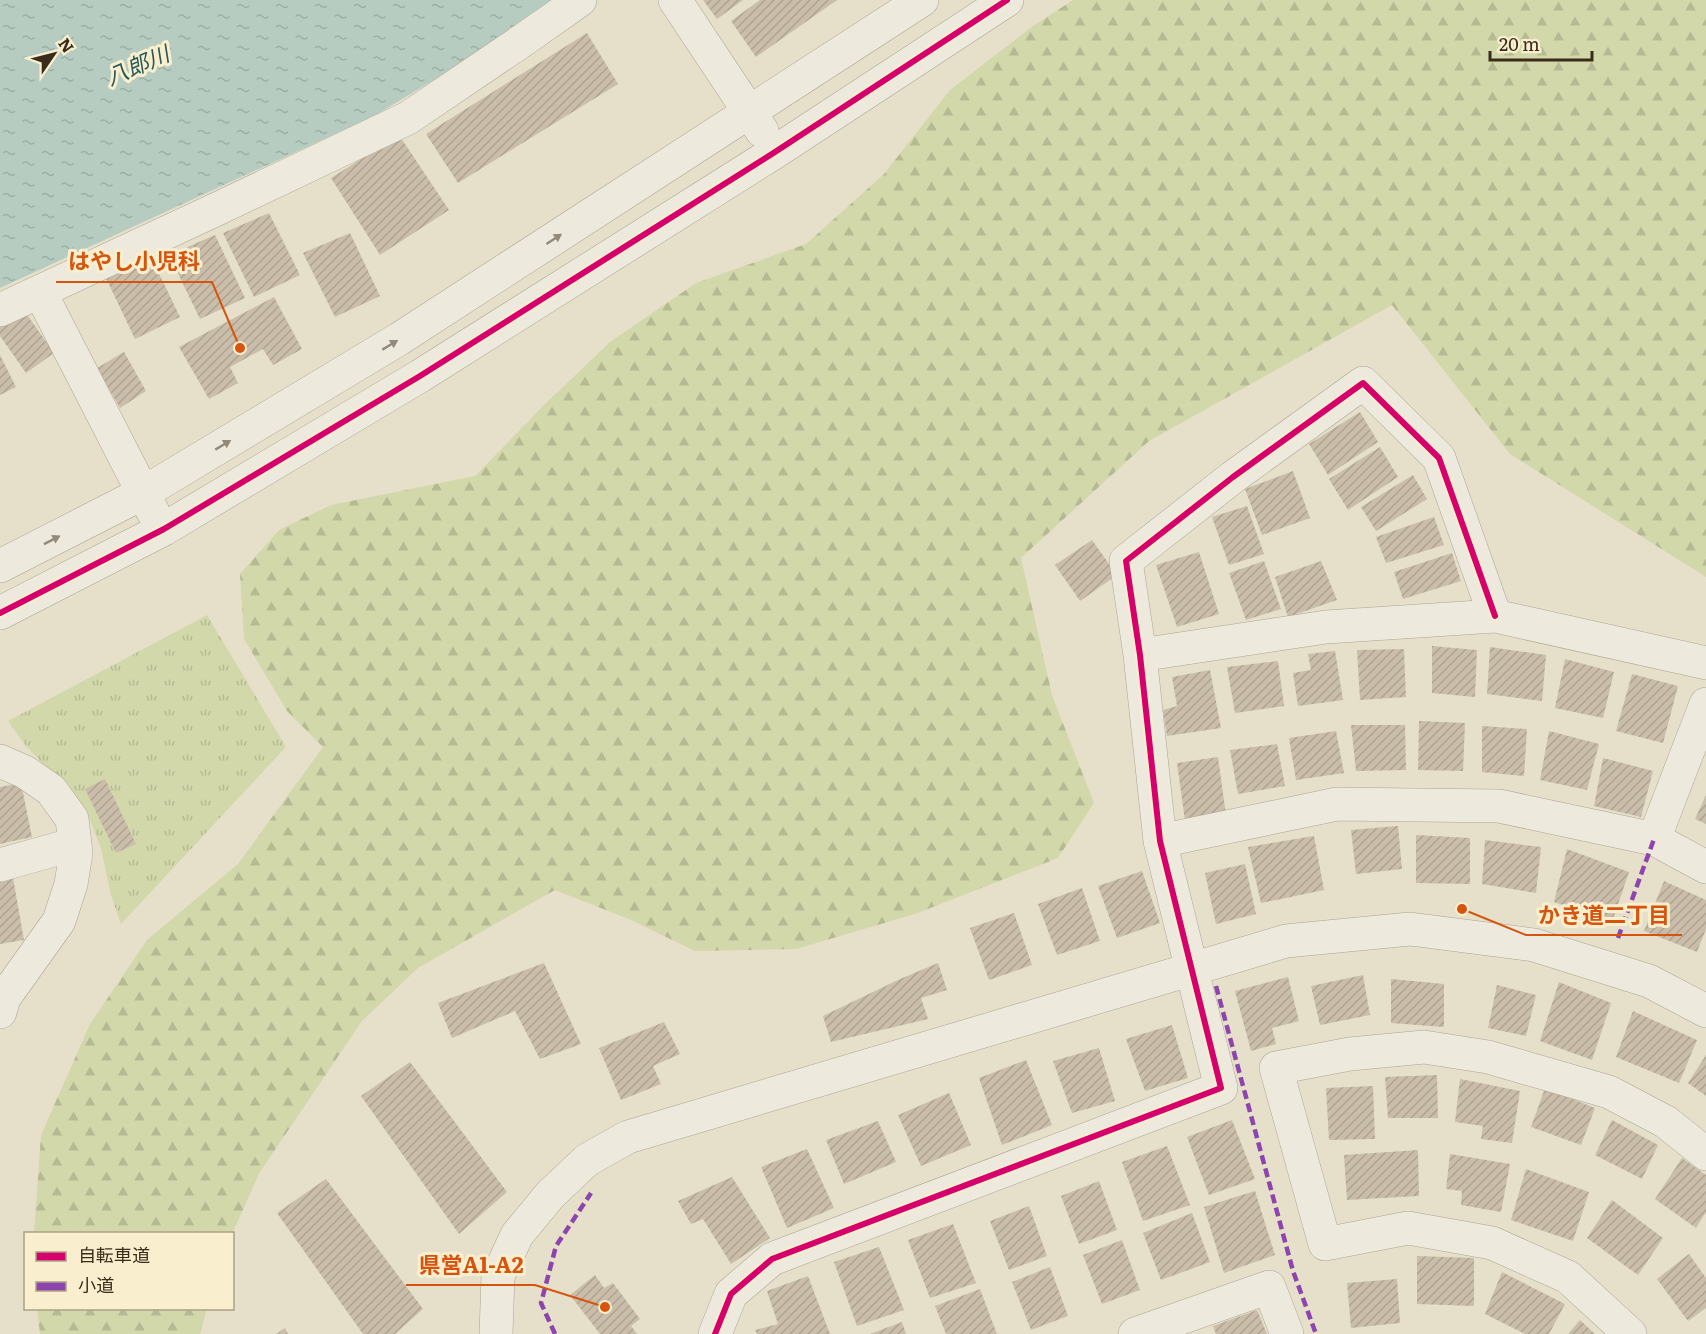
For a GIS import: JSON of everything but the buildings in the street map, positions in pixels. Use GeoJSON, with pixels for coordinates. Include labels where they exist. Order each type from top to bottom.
{"type":"FeatureCollection","features":[{"type":"Feature","properties":{"kind":"street"},"geometry":{"type":"LineString","coordinates":[[0,310],[408,117],[580,0]]}},
{"type":"Feature","properties":{"kind":"street"},"geometry":{"type":"LineString","coordinates":[[675,0],[776,152]]}},
{"type":"Feature","properties":{"kind":"street"},"geometry":{"type":"LineString","coordinates":[[0,566],[143,493],[399,339],[922,0]]}},
{"type":"Feature","properties":{"kind":"street"},"geometry":{"type":"LineString","coordinates":[[0,613],[164,529],[420,376],[776,152],[1007,0]]}},
{"type":"Feature","properties":{"kind":"street"},"geometry":{"type":"LineString","coordinates":[[40,292],[143,493],[164,529]]}},
{"type":"Feature","properties":{"kind":"street"},"geometry":{"type":"LineString","coordinates":[[715,1334],[731,1294],[772,1259],[1221,1088],[1160,841],[1140,655],[1126,561],[1233,477],[1363,383],[1439,458],[1495,616]]}},
{"type":"Feature","properties":{"kind":"street"},"geometry":{"type":"LineString","coordinates":[[1140,655],[1326,627],[1495,616],[1706,663]]}},
{"type":"Feature","properties":{"kind":"street"},"geometry":{"type":"LineString","coordinates":[[1654,839],[1706,704]]}},
{"type":"Feature","properties":{"kind":"street"},"geometry":{"type":"LineString","coordinates":[[0,761],[25,772],[51,790],[72,819],[76,853],[72,884],[58,921],[1,1003]]}},
{"type":"Feature","properties":{"kind":"street"},"geometry":{"type":"LineString","coordinates":[[1160,841],[1337,804],[1499,806],[1654,839],[1706,867]]}},
{"type":"Feature","properties":{"kind":"street"},"geometry":{"type":"LineString","coordinates":[[0,865],[75,844]]}},
{"type":"Feature","properties":{"kind":"street"},"geometry":{"type":"LineString","coordinates":[[496,1334],[498,1276],[517,1235],[550,1195],[587,1161],[628,1137],[1286,941],[1410,929],[1534,945],[1650,981],[1706,1011]]}},
{"type":"Feature","properties":{"kind":"street"},"geometry":{"type":"LineString","coordinates":[[1630,1334],[1568,1277],[1492,1243],[1408,1228],[1325,1244],[1276,1068],[1350,1054],[1424,1047],[1488,1058],[1609,1092],[1666,1122],[1706,1154]]}},
{"type":"Feature","properties":{"kind":"street"},"geometry":{"type":"LineString","coordinates":[[1135,1334],[1269,1287],[1287,1334]]}},
{"type":"Feature","properties":{"kind":"green space"},"geometry":{"type":"Polygon","coordinates":[[[1073,0],[1706,0],[1706,577],[1510,454],[1392,305],[1149,441],[1021,558],[1052,695],[1094,803],[1058,858],[915,914],[796,949],[695,951],[631,920],[555,890],[418,968],[362,1021],[260,1172],[233,1232],[34,1232],[41,1135],[90,1024],[147,940],[238,864],[323,747],[287,711],[244,639],[240,574],[279,530],[331,505],[475,476],[610,342],[696,283],[806,244],[884,174],[950,90],[1033,26],[1073,0]]]}},
{"type":"Feature","properties":{"kind":"green space"},"geometry":{"type":"Polygon","coordinates":[[[207,615],[286,747],[121,924],[111,895],[101,849],[86,809],[25,745],[8,721],[207,615]]]}},
{"type":"Feature","properties":{"kind":"green space"},"geometry":{"type":"Polygon","coordinates":[[[37,1310],[207,1310],[200,1334],[40,1334],[37,1310]]]}},
{"type":"Feature","properties":{"kind":"water","name":"八郎川"},"geometry":{"type":"Polygon","coordinates":[[[0,0],[551,0],[450,70],[376,115],[0,288],[0,0]]]}},
{"type":"Feature","properties":{"kind":"marked path"},"geometry":{"type":"LineString","coordinates":[[1618,938],[1654,839]]}},
{"type":"Feature","properties":{"kind":"marked path"},"geometry":{"type":"LineString","coordinates":[[1216,986],[1293,1271],[1316,1334]]}},
{"type":"Feature","properties":{"kind":"marked path"},"geometry":{"type":"LineString","coordinates":[[555,1334],[541,1303],[556,1246],[591,1193]]}},
{"type":"Feature","properties":{"kind":"cycle path"},"geometry":{"type":"LineString","coordinates":[[0,613],[164,529],[420,376],[775,152],[1007,0]]}},
{"type":"Feature","properties":{"kind":"cycle path"},"geometry":{"type":"LineString","coordinates":[[715,1334],[731,1294],[772,1259],[1221,1088],[1160,841],[1140,655],[1126,561],[1233,477],[1363,383],[1439,458],[1495,616]]}},
{"type":"Feature","properties":{"kind":"place","name":"はやし小児科"},"geometry":{"type":"Point","coordinates":[240,348]}},
{"type":"Feature","properties":{"kind":"place","name":"かき道二丁目"},"geometry":{"type":"Point","coordinates":[1462,909]}},
{"type":"Feature","properties":{"kind":"place","name":"県営A1-A2"},"geometry":{"type":"Point","coordinates":[605,1307]}}]}
